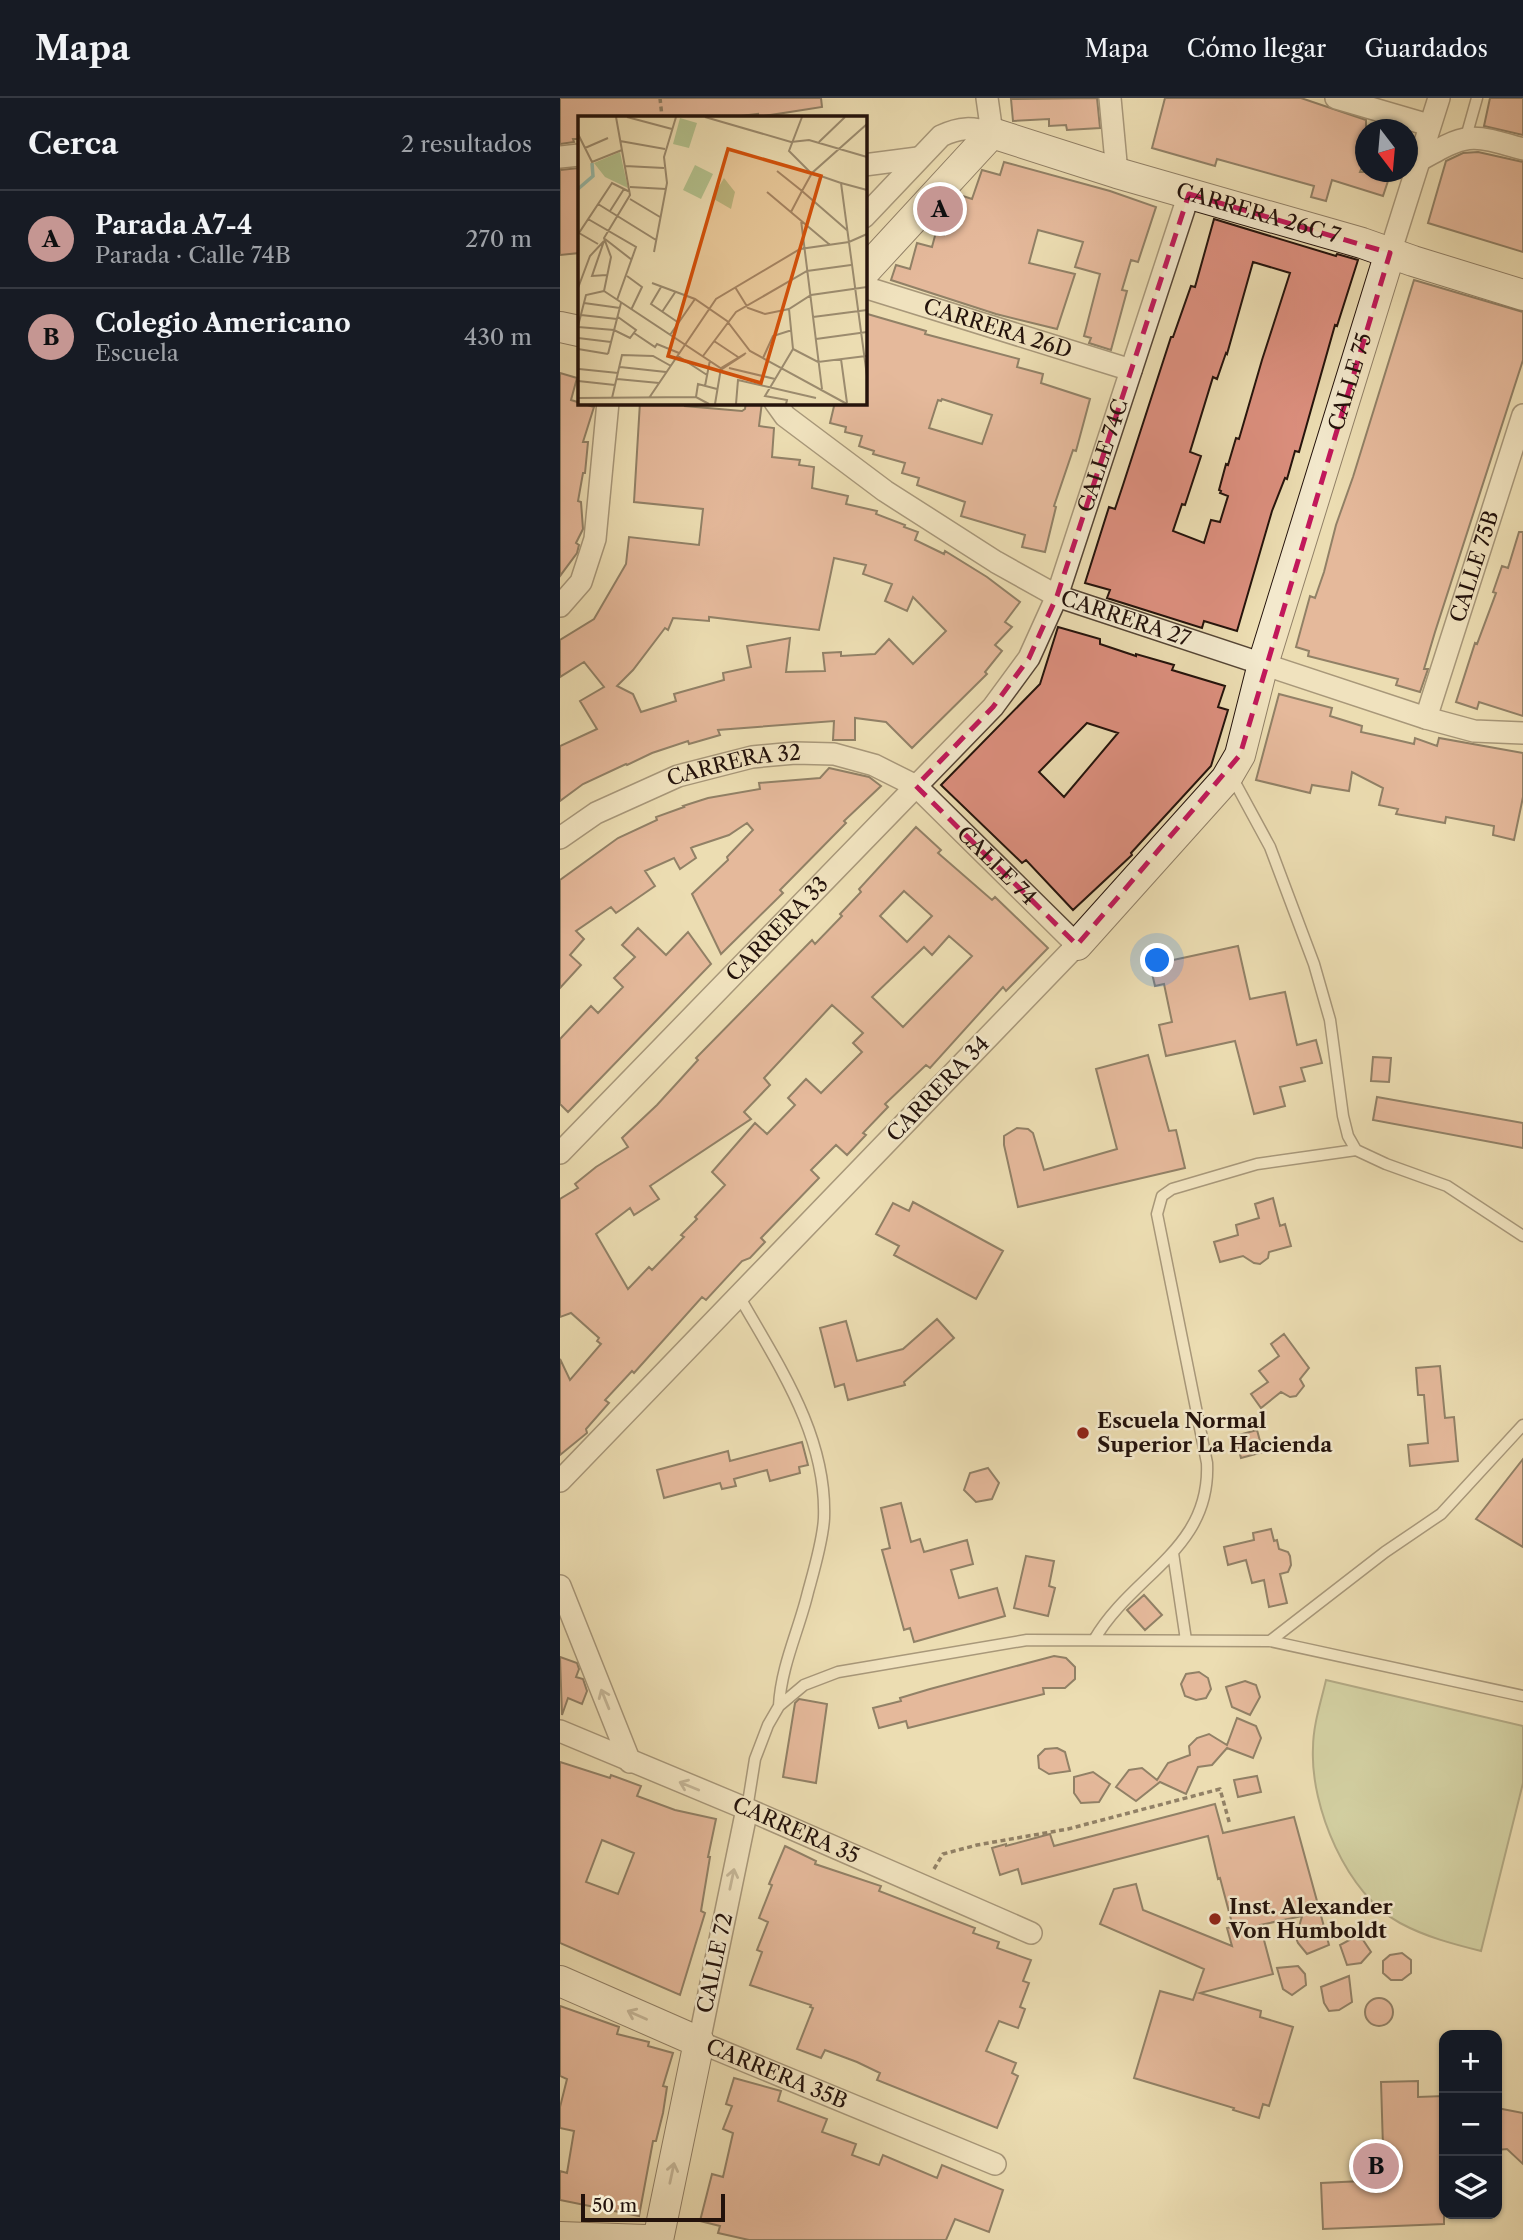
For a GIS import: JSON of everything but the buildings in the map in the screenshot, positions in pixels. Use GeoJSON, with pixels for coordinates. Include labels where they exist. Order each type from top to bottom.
{"type":"FeatureCollection","features":[{"type":"Feature","properties":{"kind":"street"},"geometry":{"type":"LineString","coordinates":[[987,98],[992,133]]}},
{"type":"Feature","properties":{"kind":"street"},"geometry":{"type":"LineString","coordinates":[[1110,98],[1116,173]]}},
{"type":"Feature","properties":{"kind":"street"},"geometry":{"type":"LineString","coordinates":[[1336,98],[1429,125]]}},
{"type":"Feature","properties":{"kind":"street","name":"CALLE 75"},"geometry":{"type":"LineString","coordinates":[[1418,161],[1439,98]]}},
{"type":"Feature","properties":{"kind":"street"},"geometry":{"type":"LineString","coordinates":[[866,215],[941,136],[954,130],[972,127],[992,133]]}},
{"type":"Feature","properties":{"kind":"street"},"geometry":{"type":"LineString","coordinates":[[866,270],[992,133]]}},
{"type":"Feature","properties":{"kind":"street","name":"CARRERA 26C 7"},"geometry":{"type":"LineString","coordinates":[[992,133],[1116,173],[1362,243],[1523,295]]}},
{"type":"Feature","properties":{"kind":"street"},"geometry":{"type":"LineString","coordinates":[[1418,161],[1466,137],[1482,137],[1523,149]]}},
{"type":"Feature","properties":{"kind":"street"},"geometry":{"type":"LineString","coordinates":[[560,157],[578,155]]}},
{"type":"Feature","properties":{"kind":"street"},"geometry":{"type":"LineString","coordinates":[[866,165],[918,158]]}},
{"type":"Feature","properties":{"kind":"street","name":"CALLE 75"},"geometry":{"type":"LineString","coordinates":[[1263,664],[1412,182]]}},
{"type":"Feature","properties":{"kind":"street","name":"CALLE 74C"},"geometry":{"type":"LineString","coordinates":[[993,707],[1029,658],[1058,596],[1189,194]]}},
{"type":"Feature","properties":{"kind":"street","name":"CARRERA 26D"},"geometry":{"type":"LineString","coordinates":[[866,288],[1131,370]]}},
{"type":"Feature","properties":{"kind":"street"},"geometry":{"type":"LineString","coordinates":[[560,327],[578,331]]}},
{"type":"Feature","properties":{"kind":"street"},"geometry":{"type":"LineString","coordinates":[[560,606],[581,582],[595,540],[608,404]]}},
{"type":"Feature","properties":{"kind":"street","name":"CARRERA 27"},"geometry":{"type":"LineString","coordinates":[[776,404],[785,416],[885,491],[996,562],[1058,596],[1426,718],[1474,731],[1523,733]]}},
{"type":"Feature","properties":{"kind":"street","name":"CALLE 75B"},"geometry":{"type":"LineString","coordinates":[[1426,718],[1517,449],[1523,415]]}},
{"type":"Feature","properties":{"kind":"street","name":"CARRERA 34"},"geometry":{"type":"LineString","coordinates":[[560,1481],[1077,945],[1230,773],[1240,755],[1263,664]]}},
{"type":"Feature","properties":{"kind":"street","name":"CARRERA 33"},"geometry":{"type":"LineString","coordinates":[[560,1153],[993,707]]}},
{"type":"Feature","properties":{"kind":"street","name":"CARRERA 32"},"geometry":{"type":"LineString","coordinates":[[560,838],[596,813],[638,792],[690,773],[752,757],[794,753],[834,754],[874,765],[916,786]]}},
{"type":"Feature","properties":{"kind":"street","name":"CALLE 74"},"geometry":{"type":"LineString","coordinates":[[916,786],[1077,945]]}},
{"type":"Feature","properties":{"kind":"street"},"geometry":{"type":"LineString","coordinates":[[560,1586],[631,1762]]}},
{"type":"Feature","properties":{"kind":"street","name":"CARRERA 35"},"geometry":{"type":"LineString","coordinates":[[560,1731],[1031,1933]]}},
{"type":"Feature","properties":{"kind":"street","name":"CALLE 72"},"geometry":{"type":"LineString","coordinates":[[658,2240],[747,1809]]}},
{"type":"Feature","properties":{"kind":"street","name":"CARRERA 35B"},"geometry":{"type":"LineString","coordinates":[[560,1981],[699,2042],[995,2164]]}},
{"type":"Feature","properties":{"kind":"street"},"geometry":{"type":"LineString","coordinates":[[560,2236],[646,2240]]}},
{"type":"Feature","properties":{"kind":"lane"},"geometry":{"type":"LineString","coordinates":[[1466,137],[1477,98]]}},
{"type":"Feature","properties":{"kind":"lane"},"geometry":{"type":"LineString","coordinates":[[1230,773],[1270,847],[1314,964],[1330,1020],[1343,1116],[1348,1136],[1356,1150]]}},
{"type":"Feature","properties":{"kind":"lane"},"geometry":{"type":"LineString","coordinates":[[1094,1640],[1105,1620],[1173,1553],[1197,1520],[1205,1499],[1208,1475],[1157,1214],[1158,1202],[1166,1192],[1256,1164],[1356,1150],[1447,1186],[1523,1236]]}},
{"type":"Feature","properties":{"kind":"lane"},"geometry":{"type":"LineString","coordinates":[[739,1296],[802,1411],[821,1462],[824,1520],[808,1593],[780,1687],[779,1706]]}},
{"type":"Feature","properties":{"kind":"lane"},"geometry":{"type":"LineString","coordinates":[[1270,1641],[1385,1552],[1441,1514],[1523,1425]]}},
{"type":"Feature","properties":{"kind":"lane"},"geometry":{"type":"LineString","coordinates":[[1173,1553],[1186,1640]]}},
{"type":"Feature","properties":{"kind":"lane"},"geometry":{"type":"LineString","coordinates":[[747,1809],[755,1759],[768,1725],[779,1706],[804,1685],[838,1672],[1027,1640],[1270,1641],[1523,1696]]}},
{"type":"Feature","properties":{"kind":"path"},"geometry":{"type":"LineString","coordinates":[[660,98],[662,116]]}},
{"type":"Feature","properties":{"kind":"path"},"geometry":{"type":"LineString","coordinates":[[924,1886],[943,1854],[978,1844],[1068,1829],[1220,1789],[1230,1825]]}},
{"type":"Feature","properties":{"kind":"highlighted area"},"geometry":{"type":"Polygon","coordinates":[[[1189,194],[1390,253],[1240,755],[1077,945],[916,786],[993,707],[1029,658],[1057,596],[1189,194]]]}},
{"type":"Feature","properties":{"kind":"green space"},"geometry":{"type":"Polygon","coordinates":[[[1326,1680],[1523,1726],[1523,1783],[1481,1951],[1450,1943],[1400,1923],[1381,1910],[1348,1871],[1325,1822],[1314,1771],[1314,1731],[1326,1680]]]}},
{"type":"Feature","properties":{"kind":"place","name":"Parada A7-4"},"geometry":{"type":"Point","coordinates":[940,209]}},
{"type":"Feature","properties":{"kind":"place","name":"Escuela Normal Superior La Hacienda"},"geometry":{"type":"Point","coordinates":[1083,1433]}},
{"type":"Feature","properties":{"kind":"place","name":"Inst. Alexander Von Humboldt"},"geometry":{"type":"Point","coordinates":[1215,1919]}},
{"type":"Feature","properties":{"kind":"place","name":"Colegio Americano"},"geometry":{"type":"Point","coordinates":[1376,2166]}}]}
